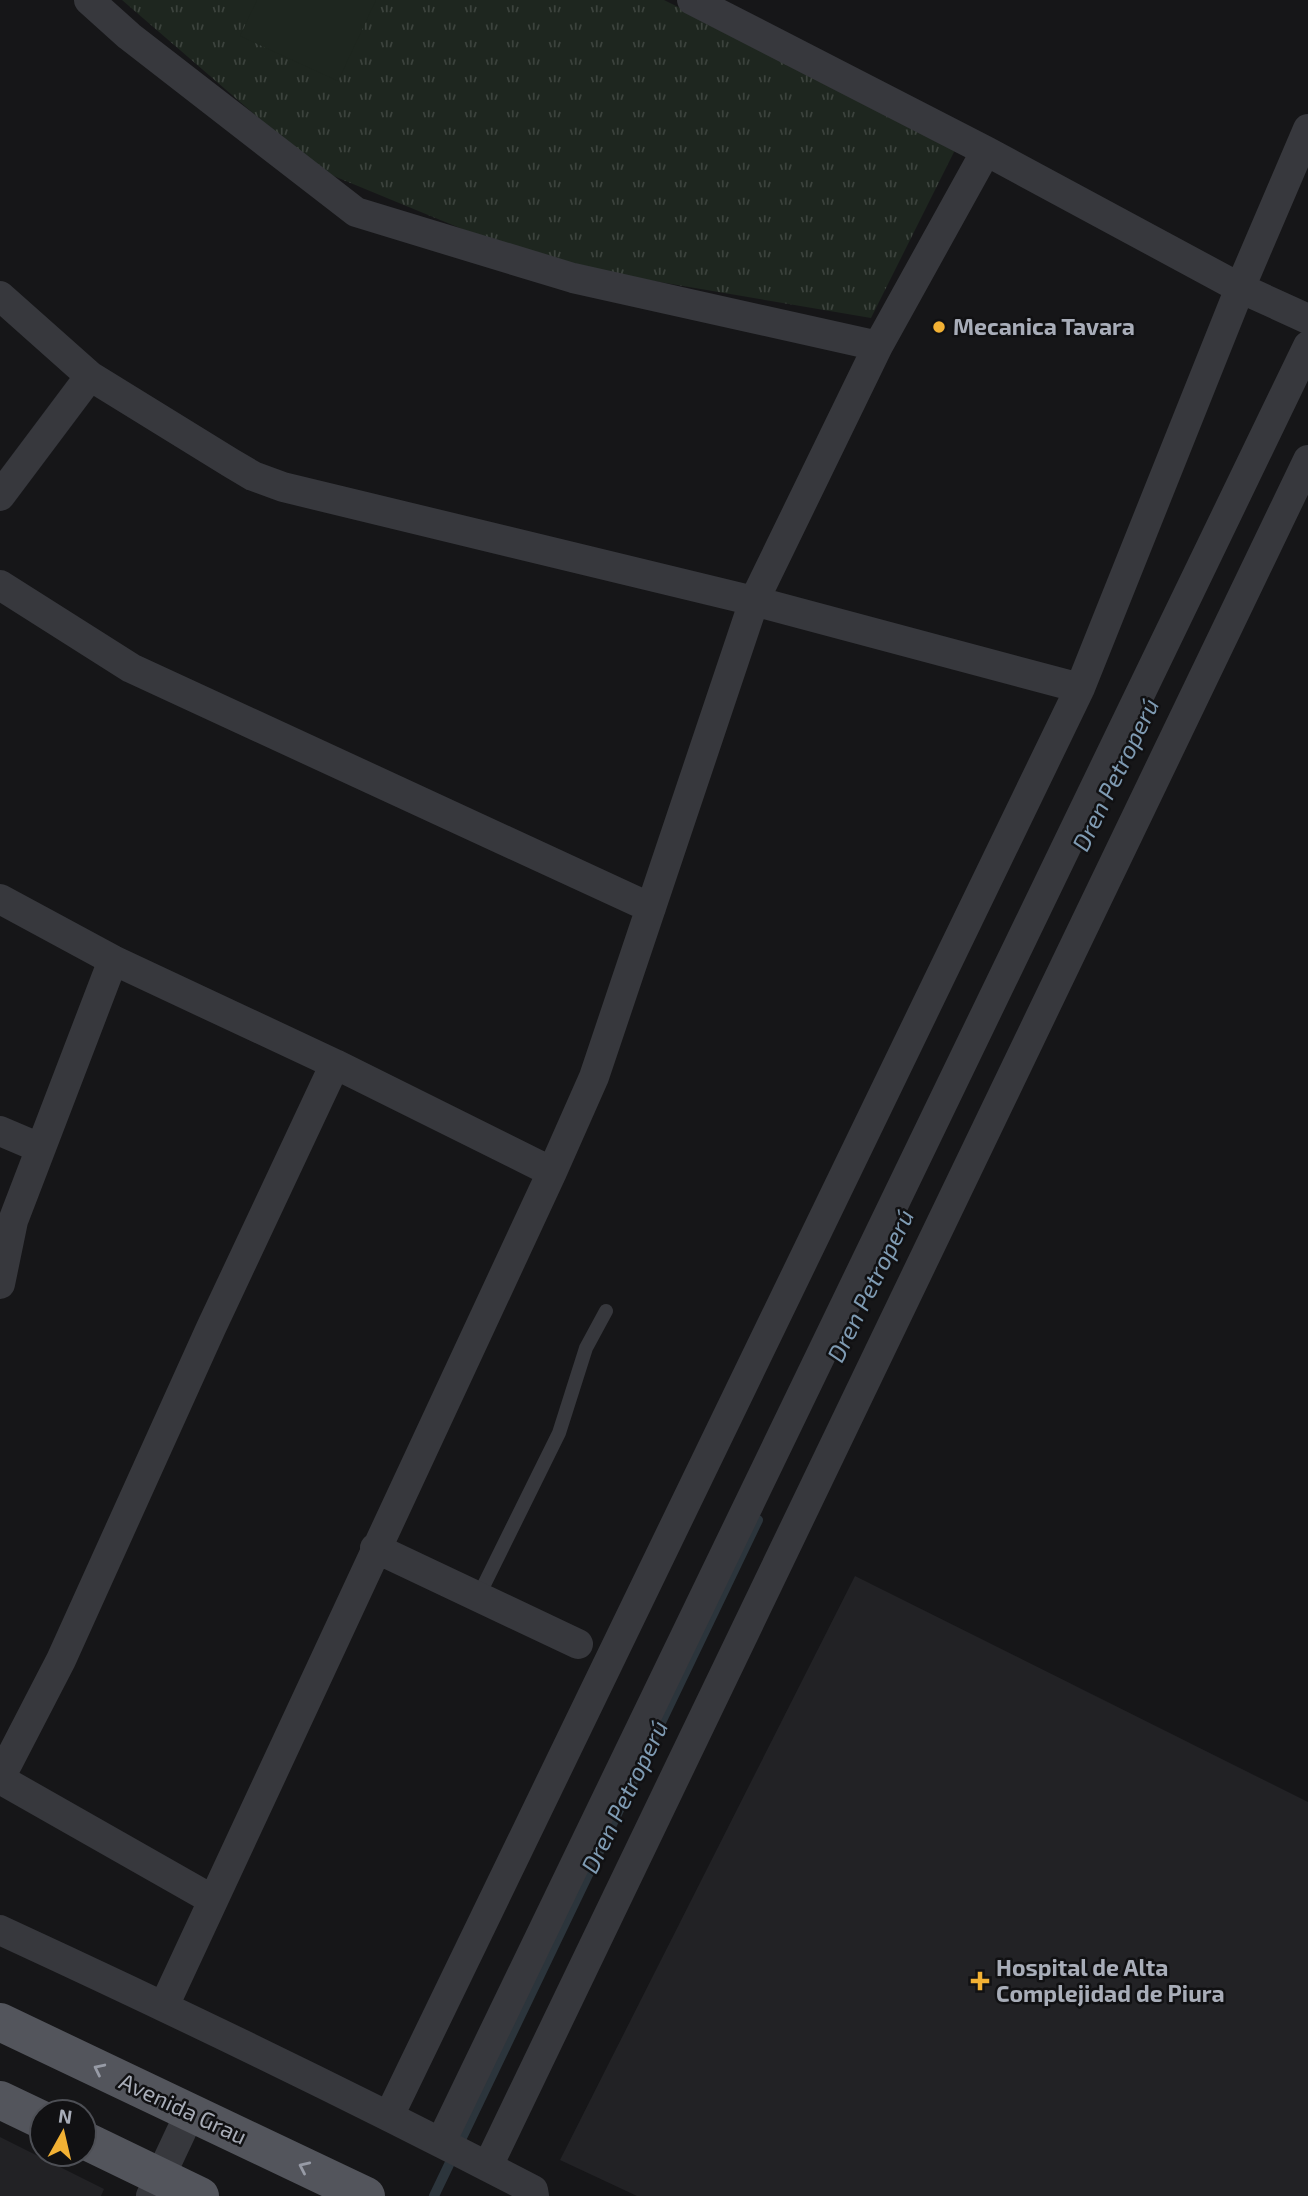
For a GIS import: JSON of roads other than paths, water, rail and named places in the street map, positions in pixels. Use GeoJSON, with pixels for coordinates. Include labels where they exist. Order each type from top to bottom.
{"type":"FeatureCollection","features":[{"type":"Feature","properties":{"kind":"main road","name":"Avenida Grau"},"geometry":{"type":"LineString","coordinates":[[0,2022],[366,2196]]}},
{"type":"Feature","properties":{"kind":"main road"},"geometry":{"type":"LineString","coordinates":[[0,2100],[28,2113]]}},
{"type":"Feature","properties":{"kind":"main road"},"geometry":{"type":"LineString","coordinates":[[98,2149],[155,2186],[200,2196]]}},
{"type":"Feature","properties":{"kind":"street"},"geometry":{"type":"LineString","coordinates":[[89,0],[129,36],[356,212],[573,278],[878,346]]}},
{"type":"Feature","properties":{"kind":"street"},"geometry":{"type":"LineString","coordinates":[[692,0],[986,150],[1240,288],[1308,319]]}},
{"type":"Feature","properties":{"kind":"street"},"geometry":{"type":"LineString","coordinates":[[389,2116],[1080,688],[1240,288],[1308,129]]}},
{"type":"Feature","properties":{"kind":"street"},"geometry":{"type":"LineString","coordinates":[[164,2006],[552,1172],[593,1077],[754,601],[878,346],[986,150]]}},
{"type":"Feature","properties":{"kind":"street"},"geometry":{"type":"LineString","coordinates":[[0,296],[90,376],[253,476],[283,487],[754,601],[1080,688]]}},
{"type":"Feature","properties":{"kind":"street"},"geometry":{"type":"LineString","coordinates":[[441,2142],[1308,346]]}},
{"type":"Feature","properties":{"kind":"street"},"geometry":{"type":"LineString","coordinates":[[0,496],[90,376]]}},
{"type":"Feature","properties":{"kind":"street"},"geometry":{"type":"LineString","coordinates":[[488,2166],[1308,460]]}},
{"type":"Feature","properties":{"kind":"street"},"geometry":{"type":"LineString","coordinates":[[0,584],[131,668],[651,908]]}},
{"type":"Feature","properties":{"kind":"street"},"geometry":{"type":"LineString","coordinates":[[0,899],[113,960],[335,1064],[552,1172]]}},
{"type":"Feature","properties":{"kind":"street"},"geometry":{"type":"LineString","coordinates":[[0,1284],[13,1221],[113,960]]}},
{"type":"Feature","properties":{"kind":"street"},"geometry":{"type":"LineString","coordinates":[[213,1900],[0,1779],[61,1660],[211,1328],[335,1064]]}},
{"type":"Feature","properties":{"kind":"street"},"geometry":{"type":"LineString","coordinates":[[0,1131],[40,1148]]}},
{"type":"Feature","properties":{"kind":"street"},"geometry":{"type":"LineString","coordinates":[[376,1548],[578,1644]]}},
{"type":"Feature","properties":{"kind":"street"},"geometry":{"type":"LineString","coordinates":[[0,1930],[164,2006],[389,2116],[533,2190],[534,2196]]}},
{"type":"Feature","properties":{"kind":"street"},"geometry":{"type":"LineString","coordinates":[[155,2186],[190,2113]]}},
{"type":"Feature","properties":{"kind":"lane"},"geometry":{"type":"LineString","coordinates":[[478,1597],[559,1433],[586,1348],[606,1311]]}},
{"type":"Feature","properties":{"kind":"waterway","name":"Dren Petroperú"},"geometry":{"type":"LineString","coordinates":[[434,2196],[758,1520]]}},
{"type":"Feature","properties":{"kind":"place","name":"Mecanica Tavara"},"geometry":{"type":"Point","coordinates":[939,327]}},
{"type":"Feature","properties":{"kind":"place","name":"Hospital de Alta Complejidad de Piura"},"geometry":{"type":"Point","coordinates":[980,1981]}}]}
